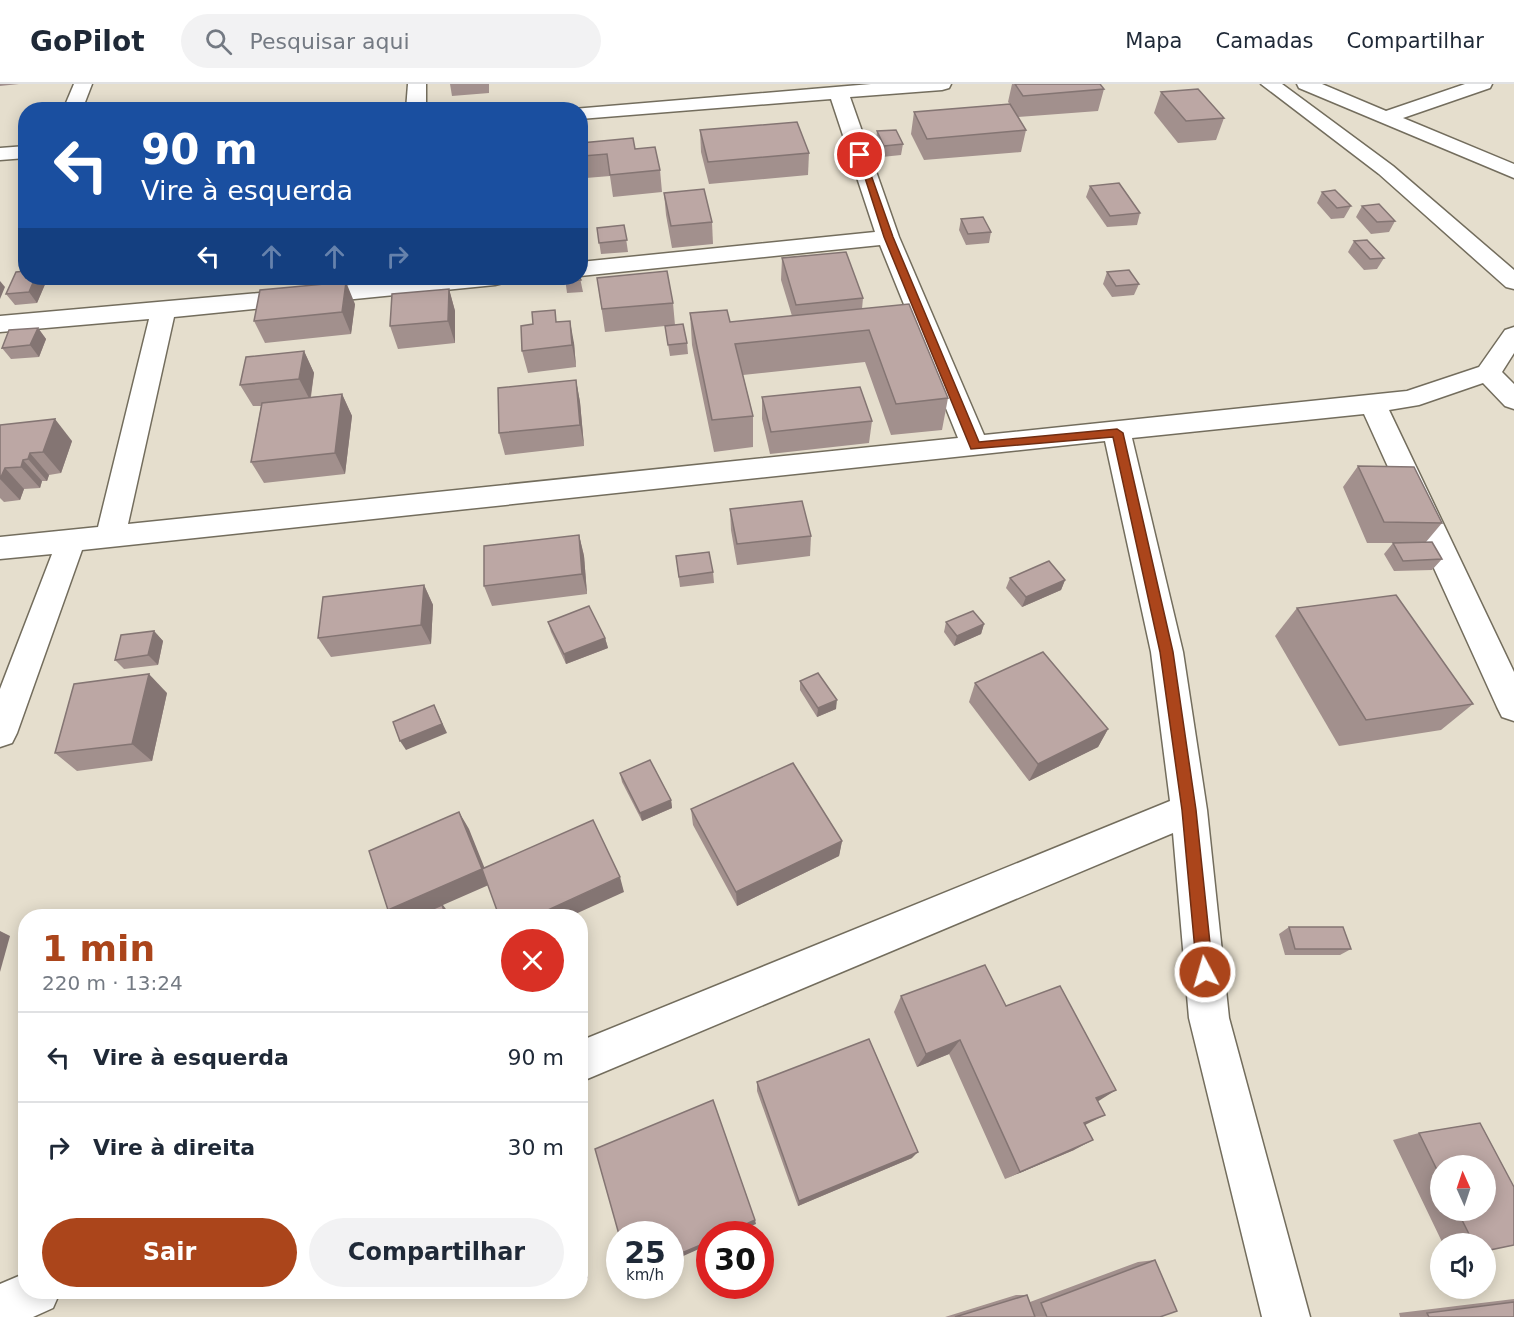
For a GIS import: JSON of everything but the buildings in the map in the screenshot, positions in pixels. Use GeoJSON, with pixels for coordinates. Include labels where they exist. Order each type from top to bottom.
{"type":"FeatureCollection","features":[{"type":"Feature","properties":{"kind":"street"},"geometry":{"type":"LineString","coordinates":[[75,102],[83,84]]}},
{"type":"Feature","properties":{"kind":"street"},"geometry":{"type":"LineString","coordinates":[[416,102],[417,84]]}},
{"type":"Feature","properties":{"kind":"street"},"geometry":{"type":"LineString","coordinates":[[588,112],[942,84]]}},
{"type":"Feature","properties":{"kind":"street"},"geometry":{"type":"LineString","coordinates":[[1270,84],[1386,170],[1514,282]]}},
{"type":"Feature","properties":{"kind":"street"},"geometry":{"type":"LineString","coordinates":[[1305,84],[1514,172]]}},
{"type":"Feature","properties":{"kind":"street"},"geometry":{"type":"LineString","coordinates":[[1386,117],[1483,84]]}},
{"type":"Feature","properties":{"kind":"street"},"geometry":{"type":"LineString","coordinates":[[839,93],[888,237],[975,446]]}},
{"type":"Feature","properties":{"kind":"street"},"geometry":{"type":"LineString","coordinates":[[0,154],[18,153]]}},
{"type":"Feature","properties":{"kind":"street"},"geometry":{"type":"LineString","coordinates":[[588,268],[888,237]]}},
{"type":"Feature","properties":{"kind":"street"},"geometry":{"type":"LineString","coordinates":[[0,324],[422,285]]}},
{"type":"Feature","properties":{"kind":"street"},"geometry":{"type":"LineString","coordinates":[[110,537],[163,310]]}},
{"type":"Feature","properties":{"kind":"street"},"geometry":{"type":"LineString","coordinates":[[0,548],[1372,405],[1410,399],[1488,373],[1514,334]]}},
{"type":"Feature","properties":{"kind":"street"},"geometry":{"type":"LineString","coordinates":[[1488,373],[1514,399]]}},
{"type":"Feature","properties":{"kind":"street"},"geometry":{"type":"LineString","coordinates":[[1372,405],[1514,707]]}},
{"type":"Feature","properties":{"kind":"street"},"geometry":{"type":"LineString","coordinates":[[1117,433],[1167,652],[1189,810],[1209,1018],[1286,1317]]}},
{"type":"Feature","properties":{"kind":"street"},"geometry":{"type":"LineString","coordinates":[[0,733],[71,541]]}},
{"type":"Feature","properties":{"kind":"street"},"geometry":{"type":"LineString","coordinates":[[588,1059],[1189,810]]}},
{"type":"Feature","properties":{"kind":"street"},"geometry":{"type":"LineString","coordinates":[[0,1307],[20,1299]]}},
{"type":"Feature","properties":{"kind":"route"},"geometry":{"type":"LineString","coordinates":[[860,155],[888,237],[975,446],[1117,433],[1167,652],[1189,810],[1205,972]]}}]}
